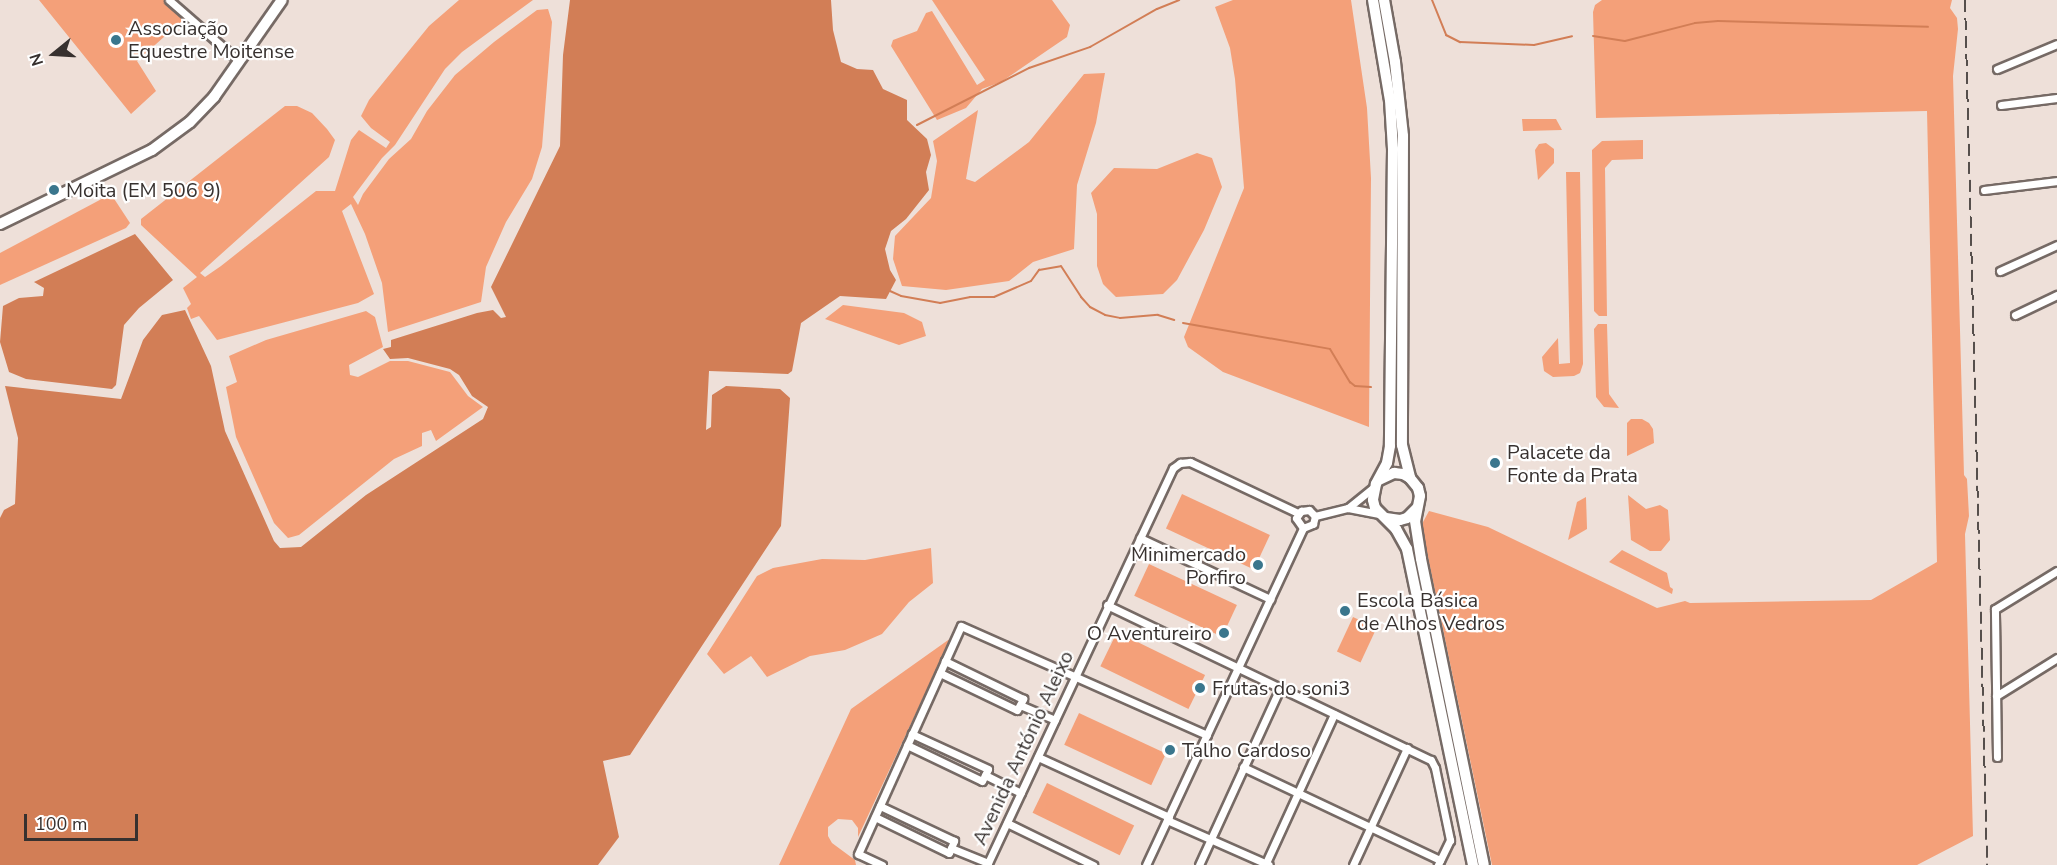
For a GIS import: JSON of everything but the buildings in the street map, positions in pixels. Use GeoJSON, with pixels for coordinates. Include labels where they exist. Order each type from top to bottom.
{"type":"FeatureCollection","features":[{"type":"Feature","properties":{"kind":"main road"},"geometry":{"type":"LineString","coordinates":[[0,224],[152,150],[190,122],[214,97],[282,0]]}},
{"type":"Feature","properties":{"kind":"main road"},"geometry":{"type":"LineString","coordinates":[[1373,0],[1390,100],[1393,149],[1391,439],[1388,463],[1378,482],[1373,500],[1383,516],[1396,529],[1407,549],[1473,865]]}},
{"type":"Feature","properties":{"kind":"main road"},"geometry":{"type":"LineString","coordinates":[[1384,0],[1395,62],[1403,136],[1402,445],[1410,478],[1418,488],[1420,496],[1415,521],[1421,559],[1484,865]]}},
{"type":"Feature","properties":{"kind":"main road"},"geometry":{"type":"LineString","coordinates":[[1378,482],[1394,473],[1410,478]]}},
{"type":"Feature","properties":{"kind":"main road"},"geometry":{"type":"LineString","coordinates":[[1383,516],[1400,520],[1417,508]]}},
{"type":"Feature","properties":{"kind":"street"},"geometry":{"type":"LineString","coordinates":[[169,0],[239,61]]}},
{"type":"Feature","properties":{"kind":"street"},"geometry":{"type":"LineString","coordinates":[[1997,69],[2057,44]]}},
{"type":"Feature","properties":{"kind":"street"},"geometry":{"type":"LineString","coordinates":[[2001,105],[2057,98]]}},
{"type":"Feature","properties":{"kind":"street"},"geometry":{"type":"LineString","coordinates":[[1984,189],[2057,181]]}},
{"type":"Feature","properties":{"kind":"street"},"geometry":{"type":"LineString","coordinates":[[2000,271],[2057,245]]}},
{"type":"Feature","properties":{"kind":"street"},"geometry":{"type":"LineString","coordinates":[[2015,315],[2057,295]]}},
{"type":"Feature","properties":{"kind":"street","name":"Avenida António Aleixo"},"geometry":{"type":"LineString","coordinates":[[988,864],[1107,605],[1165,482],[1176,465],[1190,462],[1298,513]]}},
{"type":"Feature","properties":{"kind":"street"},"geometry":{"type":"LineString","coordinates":[[1348,508],[1378,482]]}},
{"type":"Feature","properties":{"kind":"street"},"geometry":{"type":"LineString","coordinates":[[1315,516],[1348,508],[1383,516]]}},
{"type":"Feature","properties":{"kind":"street"},"geometry":{"type":"LineString","coordinates":[[1303,528],[1297,521],[1298,513],[1309,510],[1315,516]]}},
{"type":"Feature","properties":{"kind":"street"},"geometry":{"type":"LineString","coordinates":[[1146,865],[1303,528],[1313,525],[1315,516]]}},
{"type":"Feature","properties":{"kind":"street"},"geometry":{"type":"LineString","coordinates":[[1140,537],[1270,598]]}},
{"type":"Feature","properties":{"kind":"street"},"geometry":{"type":"LineString","coordinates":[[1997,757],[1995,609],[2057,571]]}},
{"type":"Feature","properties":{"kind":"street"},"geometry":{"type":"LineString","coordinates":[[1107,605],[1431,760],[1435,768],[1450,840],[1439,863],[1372,826],[1243,767]]}},
{"type":"Feature","properties":{"kind":"street"},"geometry":{"type":"LineString","coordinates":[[882,865],[858,854],[961,626],[1206,735]]}},
{"type":"Feature","properties":{"kind":"street"},"geometry":{"type":"LineString","coordinates":[[1996,696],[2057,658]]}},
{"type":"Feature","properties":{"kind":"street"},"geometry":{"type":"LineString","coordinates":[[940,672],[1017,710],[1023,699],[945,661]]}},
{"type":"Feature","properties":{"kind":"street"},"geometry":{"type":"LineString","coordinates":[[1199,865],[1280,688]]}},
{"type":"Feature","properties":{"kind":"street"},"geometry":{"type":"LineString","coordinates":[[1020,705],[1055,720]]}},
{"type":"Feature","properties":{"kind":"street"},"geometry":{"type":"LineString","coordinates":[[1038,757],[1266,864],[1334,714]]}},
{"type":"Feature","properties":{"kind":"street"},"geometry":{"type":"LineString","coordinates":[[908,745],[982,780],[988,769],[912,734]]}},
{"type":"Feature","properties":{"kind":"street"},"geometry":{"type":"LineString","coordinates":[[1353,865],[1407,748]]}},
{"type":"Feature","properties":{"kind":"street"},"geometry":{"type":"LineString","coordinates":[[985,775],[1021,793]]}},
{"type":"Feature","properties":{"kind":"street"},"geometry":{"type":"LineString","coordinates":[[875,817],[949,853],[954,841],[880,806]]}},
{"type":"Feature","properties":{"kind":"street"},"geometry":{"type":"LineString","coordinates":[[1007,823],[1093,865]]}},
{"type":"Feature","properties":{"kind":"street"},"geometry":{"type":"LineString","coordinates":[[951,848],[988,864]]}},
{"type":"Feature","properties":{"kind":"shaded area","name":"Associação Equestre Moitense"},"geometry":{"type":"Polygon","coordinates":[[[39,0],[164,0],[183,20],[137,61],[156,91],[131,114],[39,0]]]}},
{"type":"Feature","properties":{"kind":"shaded area"},"geometry":{"type":"Polygon","coordinates":[[[459,0],[533,0],[462,52],[445,69],[395,145],[382,158],[353,197],[358,205],[363,194],[389,159],[411,139],[427,111],[455,75],[537,10],[548,9],[552,22],[542,147],[532,179],[506,222],[486,267],[481,302],[388,332],[382,283],[365,234],[351,204],[342,211],[374,294],[358,303],[217,340],[199,316],[191,319],[187,308],[191,304],[183,288],[197,277],[141,225],[141,219],[285,106],[297,106],[312,113],[327,129],[335,140],[329,157],[200,273],[205,277],[221,266],[316,191],[335,191],[351,140],[359,130],[386,148],[390,142],[371,128],[361,116],[369,100],[429,26],[459,0]]]}},
{"type":"Feature","properties":{"kind":"shaded area"},"geometry":{"type":"Polygon","coordinates":[[[570,0],[831,0],[833,30],[841,62],[857,69],[873,70],[883,89],[907,100],[907,120],[927,139],[931,155],[926,172],[929,190],[906,219],[891,231],[885,249],[890,270],[896,280],[886,299],[840,296],[801,323],[792,371],[788,374],[709,371],[706,430],[711,427],[712,395],[726,386],[780,389],[790,398],[781,526],[630,755],[603,761],[619,837],[598,865],[0,865],[0,518],[4,510],[15,504],[18,438],[5,386],[121,399],[143,340],[162,315],[185,310],[211,366],[225,431],[274,541],[280,548],[301,547],[366,495],[483,419],[488,407],[472,396],[459,375],[450,369],[408,358],[390,359],[383,349],[391,347],[391,340],[477,313],[493,310],[501,318],[506,317],[491,287],[560,146],[563,55],[570,0]]]}},
{"type":"Feature","properties":{"kind":"shaded area"},"geometry":{"type":"Polygon","coordinates":[[[932,0],[1052,0],[1070,25],[1067,37],[1001,82],[982,89],[966,108],[937,120],[891,46],[893,40],[917,31],[926,13],[932,11],[977,85],[985,80],[932,0]]]}},
{"type":"Feature","properties":{"kind":"shaded area"},"geometry":{"type":"Polygon","coordinates":[[[1233,0],[1351,0],[1367,108],[1371,178],[1369,427],[1223,372],[1188,347],[1184,337],[1244,188],[1235,79],[1230,48],[1215,7],[1233,0]]]}},
{"type":"Feature","properties":{"kind":"shaded area"},"geometry":{"type":"Polygon","coordinates":[[[1602,0],[1952,0],[1950,8],[1957,18],[1958,29],[1953,76],[1964,475],[1967,479],[1969,516],[1965,534],[1973,836],[1917,865],[1492,865],[1423,533],[1423,522],[1429,511],[1488,527],[1657,608],[1685,601],[1690,603],[1871,600],[1937,562],[1927,111],[1596,118],[1593,12],[1595,5],[1602,0]]]}},
{"type":"Feature","properties":{"kind":"shaded area"},"geometry":{"type":"Polygon","coordinates":[[[1105,73],[1096,123],[1077,185],[1074,249],[1033,262],[1009,281],[946,290],[902,286],[893,259],[895,236],[931,198],[937,161],[933,141],[978,110],[966,179],[975,182],[1029,142],[1084,74],[1105,73]]]}},
{"type":"Feature","properties":{"kind":"shaded area"},"geometry":{"type":"Polygon","coordinates":[[[1522,119],[1556,119],[1562,130],[1523,131],[1522,119]]]}},
{"type":"Feature","properties":{"kind":"shaded area"},"geometry":{"type":"Polygon","coordinates":[[[1643,140],[1643,159],[1612,160],[1605,168],[1607,316],[1599,316],[1594,311],[1592,150],[1602,141],[1643,140]]]}},
{"type":"Feature","properties":{"kind":"shaded area"},"geometry":{"type":"Polygon","coordinates":[[[1546,143],[1554,149],[1554,163],[1538,180],[1535,150],[1539,144],[1546,143]]]}},
{"type":"Feature","properties":{"kind":"shaded area"},"geometry":{"type":"Polygon","coordinates":[[[1197,153],[1212,158],[1222,187],[1204,230],[1177,280],[1163,294],[1116,297],[1103,284],[1097,266],[1097,214],[1091,193],[1114,168],[1157,169],[1197,153]]]}},
{"type":"Feature","properties":{"kind":"shaded area"},"geometry":{"type":"Polygon","coordinates":[[[1566,172],[1580,172],[1583,364],[1580,373],[1574,376],[1553,377],[1544,371],[1542,357],[1558,338],[1559,364],[1570,363],[1566,172]]]}},
{"type":"Feature","properties":{"kind":"shaded area"},"geometry":{"type":"Polygon","coordinates":[[[111,194],[130,223],[126,228],[0,285],[0,253],[111,194]]]}},
{"type":"Feature","properties":{"kind":"shaded area"},"geometry":{"type":"Polygon","coordinates":[[[135,234],[173,280],[139,308],[124,325],[116,385],[112,389],[26,379],[9,372],[0,342],[3,306],[19,298],[43,296],[44,288],[34,282],[135,234]]]}},
{"type":"Feature","properties":{"kind":"shaded area"},"geometry":{"type":"Polygon","coordinates":[[[843,305],[904,313],[922,322],[926,336],[899,345],[825,319],[843,305]]]}},
{"type":"Feature","properties":{"kind":"shaded area"},"geometry":{"type":"Polygon","coordinates":[[[366,311],[375,317],[383,347],[349,365],[350,375],[358,377],[390,361],[408,361],[450,372],[468,396],[483,407],[436,441],[431,430],[422,433],[422,446],[394,459],[299,535],[288,538],[274,523],[236,437],[226,387],[237,382],[229,356],[266,340],[366,311]]]}},
{"type":"Feature","properties":{"kind":"shaded area"},"geometry":{"type":"Polygon","coordinates":[[[1598,324],[1607,324],[1609,394],[1619,408],[1604,407],[1596,397],[1594,329],[1598,324]]]}},
{"type":"Feature","properties":{"kind":"shaded area"},"geometry":{"type":"Polygon","coordinates":[[[1631,419],[1642,419],[1649,423],[1653,429],[1654,443],[1627,456],[1627,423],[1631,419]]]}},
{"type":"Feature","properties":{"kind":"shaded area"},"geometry":{"type":"Polygon","coordinates":[[[1182,494],[1270,535],[1254,569],[1166,528],[1182,494]]]}},
{"type":"Feature","properties":{"kind":"shaded area"},"geometry":{"type":"Polygon","coordinates":[[[1628,495],[1646,509],[1660,505],[1668,510],[1670,540],[1661,551],[1650,551],[1631,540],[1628,495]]]}},
{"type":"Feature","properties":{"kind":"shaded area"},"geometry":{"type":"Polygon","coordinates":[[[1586,497],[1587,529],[1568,540],[1577,502],[1586,497]]]}},
{"type":"Feature","properties":{"kind":"shaded area"},"geometry":{"type":"Polygon","coordinates":[[[931,548],[933,583],[909,602],[882,634],[845,650],[810,656],[767,677],[751,656],[724,674],[707,654],[757,576],[773,568],[822,559],[865,560],[931,548]]]}},
{"type":"Feature","properties":{"kind":"shaded area"},"geometry":{"type":"Polygon","coordinates":[[[1622,550],[1667,573],[1670,587],[1673,589],[1672,594],[1609,562],[1622,550]]]}},
{"type":"Feature","properties":{"kind":"shaded area"},"geometry":{"type":"Polygon","coordinates":[[[1149,564],[1237,605],[1222,637],[1134,596],[1149,564]]]}},
{"type":"Feature","properties":{"kind":"shaded area"},"geometry":{"type":"Polygon","coordinates":[[[1353,617],[1377,628],[1361,662],[1337,651],[1353,617]]]}},
{"type":"Feature","properties":{"kind":"shaded area"},"geometry":{"type":"Polygon","coordinates":[[[1117,632],[1205,675],[1188,709],[1100,666],[1117,632]]]}},
{"type":"Feature","properties":{"kind":"shaded area"},"geometry":{"type":"Polygon","coordinates":[[[951,638],[858,837],[858,828],[852,820],[838,819],[828,827],[828,836],[832,843],[855,860],[856,865],[779,865],[851,709],[951,638]]]}},
{"type":"Feature","properties":{"kind":"shaded area"},"geometry":{"type":"Polygon","coordinates":[[[1079,713],[1166,754],[1151,785],[1064,745],[1079,713]]]}},
{"type":"Feature","properties":{"kind":"shaded area"},"geometry":{"type":"Polygon","coordinates":[[[1047,783],[1134,826],[1120,855],[1033,813],[1047,783]]]}},
{"type":"Feature","properties":{"kind":"waterway"},"geometry":{"type":"LineString","coordinates":[[917,125],[1029,68],[1090,47],[1157,9],[1179,0]]}},
{"type":"Feature","properties":{"kind":"waterway"},"geometry":{"type":"LineString","coordinates":[[1432,0],[1446,35],[1460,42],[1534,45],[1572,36]]}},
{"type":"Feature","properties":{"kind":"waterway"},"geometry":{"type":"LineString","coordinates":[[1593,36],[1625,41],[1695,23],[1718,21],[1928,27]]}},
{"type":"Feature","properties":{"kind":"waterway"},"geometry":{"type":"LineString","coordinates":[[890,291],[901,296],[940,303],[970,297],[994,297],[1031,281],[1039,270],[1061,266],[1081,297],[1090,307],[1105,315],[1120,318],[1158,315],[1174,320]]}},
{"type":"Feature","properties":{"kind":"waterway"},"geometry":{"type":"LineString","coordinates":[[1183,323],[1330,349],[1350,382],[1355,386],[1371,387]]}},
{"type":"Feature","properties":{"kind":"railway"},"geometry":{"type":"LineString","coordinates":[[1965,0],[1987,865]]}},
{"type":"Feature","properties":{"kind":"place","name":"Associação Equestre Moitense"},"geometry":{"type":"Point","coordinates":[116,40]}},
{"type":"Feature","properties":{"kind":"place","name":"Moita (EM 506 9)"},"geometry":{"type":"Point","coordinates":[54,190]}},
{"type":"Feature","properties":{"kind":"place","name":"Palacete da Fonte da Prata"},"geometry":{"type":"Point","coordinates":[1495,463]}},
{"type":"Feature","properties":{"kind":"place","name":"Minimercado Porfiro"},"geometry":{"type":"Point","coordinates":[1258,565]}},
{"type":"Feature","properties":{"kind":"place","name":"Escola Básica de Alhos Vedros"},"geometry":{"type":"Point","coordinates":[1345,611]}},
{"type":"Feature","properties":{"kind":"place","name":"O Aventureiro"},"geometry":{"type":"Point","coordinates":[1224,633]}},
{"type":"Feature","properties":{"kind":"place","name":"Frutas do soni3"},"geometry":{"type":"Point","coordinates":[1200,688]}},
{"type":"Feature","properties":{"kind":"place","name":"Talho Cardoso"},"geometry":{"type":"Point","coordinates":[1170,750]}}]}
